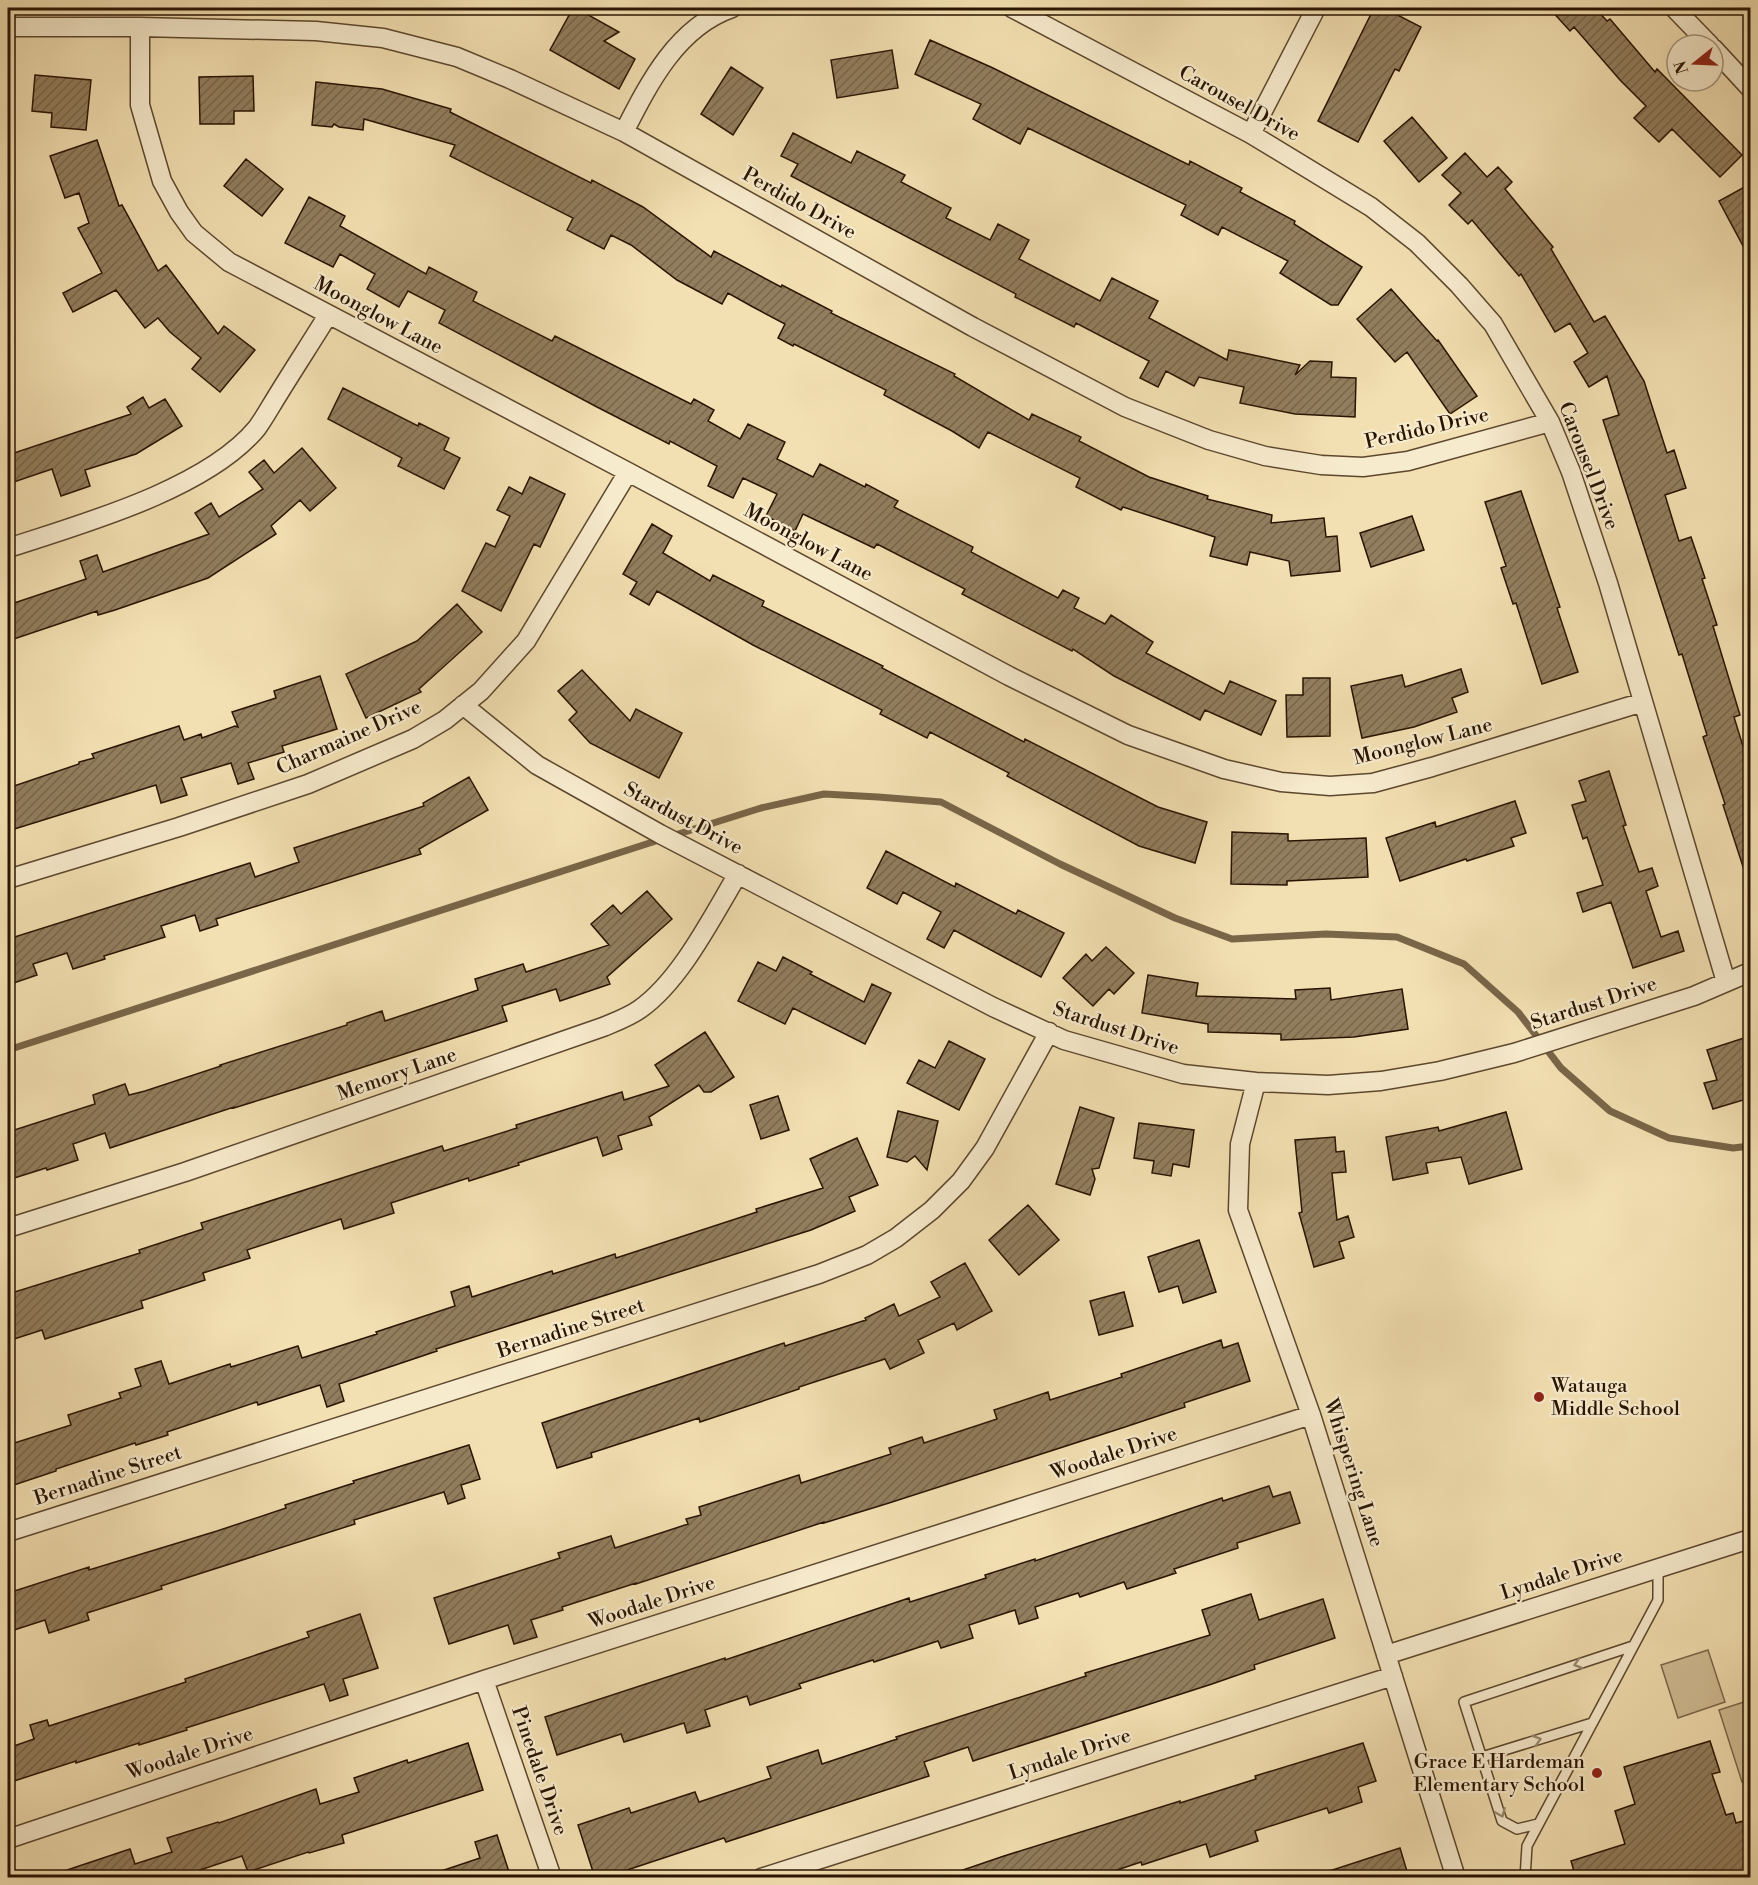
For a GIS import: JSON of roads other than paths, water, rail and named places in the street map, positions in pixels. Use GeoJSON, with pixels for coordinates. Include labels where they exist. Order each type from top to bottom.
{"type":"FeatureCollection","features":[{"type":"Feature","properties":{"kind":"street"},"geometry":{"type":"LineString","coordinates":[[624,132],[648,85],[677,46],[702,23],[732,8]]}},
{"type":"Feature","properties":{"kind":"street","name":"Carousel Drive"},"geometry":{"type":"LineString","coordinates":[[1012,8],[1251,134],[1371,207],[1417,243],[1459,285],[1493,324],[1550,422],[1571,472],[1608,583],[1726,982]]}},
{"type":"Feature","properties":{"kind":"street"},"geometry":{"type":"LineString","coordinates":[[1251,134],[1316,8]]}},
{"type":"Feature","properties":{"kind":"street"},"geometry":{"type":"LineString","coordinates":[[1674,8],[1698,33]]}},
{"type":"Feature","properties":{"kind":"street","name":"Perdido Drive"},"geometry":{"type":"LineString","coordinates":[[8,27],[316,31],[383,38],[457,57],[624,132],[993,338],[1125,407],[1209,440],[1265,456],[1321,465],[1363,467],[1408,461],[1550,422]]}},
{"type":"Feature","properties":{"kind":"street","name":"Moonglow Lane"},"geometry":{"type":"LineString","coordinates":[[140,27],[140,105],[162,181],[194,233],[229,262],[1009,676],[1128,735],[1224,769],[1281,782],[1330,786],[1372,783],[1443,764],[1643,702]]}},
{"type":"Feature","properties":{"kind":"street"},"geometry":{"type":"LineString","coordinates":[[1725,61],[1750,88]]}},
{"type":"Feature","properties":{"kind":"street"},"geometry":{"type":"LineString","coordinates":[[8,548],[85,523],[156,495],[213,464],[236,448],[257,428],[328,315]]}},
{"type":"Feature","properties":{"kind":"street","name":"Charmaine Drive"},"geometry":{"type":"LineString","coordinates":[[8,879],[179,827],[308,784],[413,739],[445,720],[481,691],[526,641],[628,472]]}},
{"type":"Feature","properties":{"kind":"street","name":"Stardust Drive"},"geometry":{"type":"LineString","coordinates":[[463,705],[537,765],[708,859],[993,1007],[1064,1040],[1183,1074],[1256,1082],[1328,1085],[1381,1081],[1440,1071],[1514,1053],[1694,996],[1750,972]]}},
{"type":"Feature","properties":{"kind":"street","name":"Memory Lane"},"geometry":{"type":"LineString","coordinates":[[8,1228],[185,1173],[603,1028],[639,1010],[662,990],[688,956],[738,874]]}},
{"type":"Feature","properties":{"kind":"street","name":"Bernadine Street"},"geometry":{"type":"LineString","coordinates":[[8,1532],[819,1274],[867,1255],[896,1238],[923,1217],[961,1181],[985,1148],[1049,1032]]}},
{"type":"Feature","properties":{"kind":"street","name":"Whispering Lane"},"geometry":{"type":"LineString","coordinates":[[1256,1082],[1240,1144],[1238,1210],[1311,1415],[1456,1878]]}},
{"type":"Feature","properties":{"kind":"street","name":"Woodale Drive"},"geometry":{"type":"LineString","coordinates":[[8,1839],[484,1680],[1311,1415]]}},
{"type":"Feature","properties":{"kind":"street","name":"Lyndale Drive"},"geometry":{"type":"LineString","coordinates":[[1386,1655],[1750,1539]]}},
{"type":"Feature","properties":{"kind":"street","name":"Lyndale Drive"},"geometry":{"type":"LineString","coordinates":[[760,1878],[1393,1676]]}},
{"type":"Feature","properties":{"kind":"street","name":"Pinedale Drive"},"geometry":{"type":"LineString","coordinates":[[484,1680],[552,1878]]}},
{"type":"Feature","properties":{"kind":"lane"},"geometry":{"type":"LineString","coordinates":[[1525,1878],[1527,1846],[1658,1600],[1658,1568]]}},
{"type":"Feature","properties":{"kind":"lane"},"geometry":{"type":"LineString","coordinates":[[1538,1824],[1517,1829],[1502,1821],[1464,1702],[1633,1646]]}},
{"type":"Feature","properties":{"kind":"lane"},"geometry":{"type":"LineString","coordinates":[[1482,1757],[1592,1723]]}},
{"type":"Feature","properties":{"kind":"waterway"},"geometry":{"type":"LineString","coordinates":[[672,836],[761,808],[824,794],[941,802],[1060,864],[1175,918],[1232,939],[1326,934],[1397,937],[1464,964],[1518,1012],[1561,1068],[1610,1111],[1669,1138],[1733,1148],[1750,1146]]}},
{"type":"Feature","properties":{"kind":"waterway"},"geometry":{"type":"LineString","coordinates":[[8,1050],[662,839]]}},
{"type":"Feature","properties":{"kind":"place","name":"Watauga Middle School"},"geometry":{"type":"Point","coordinates":[1539,1397]}},
{"type":"Feature","properties":{"kind":"place","name":"Grace E Hardeman Elementary School"},"geometry":{"type":"Point","coordinates":[1597,1773]}}]}
